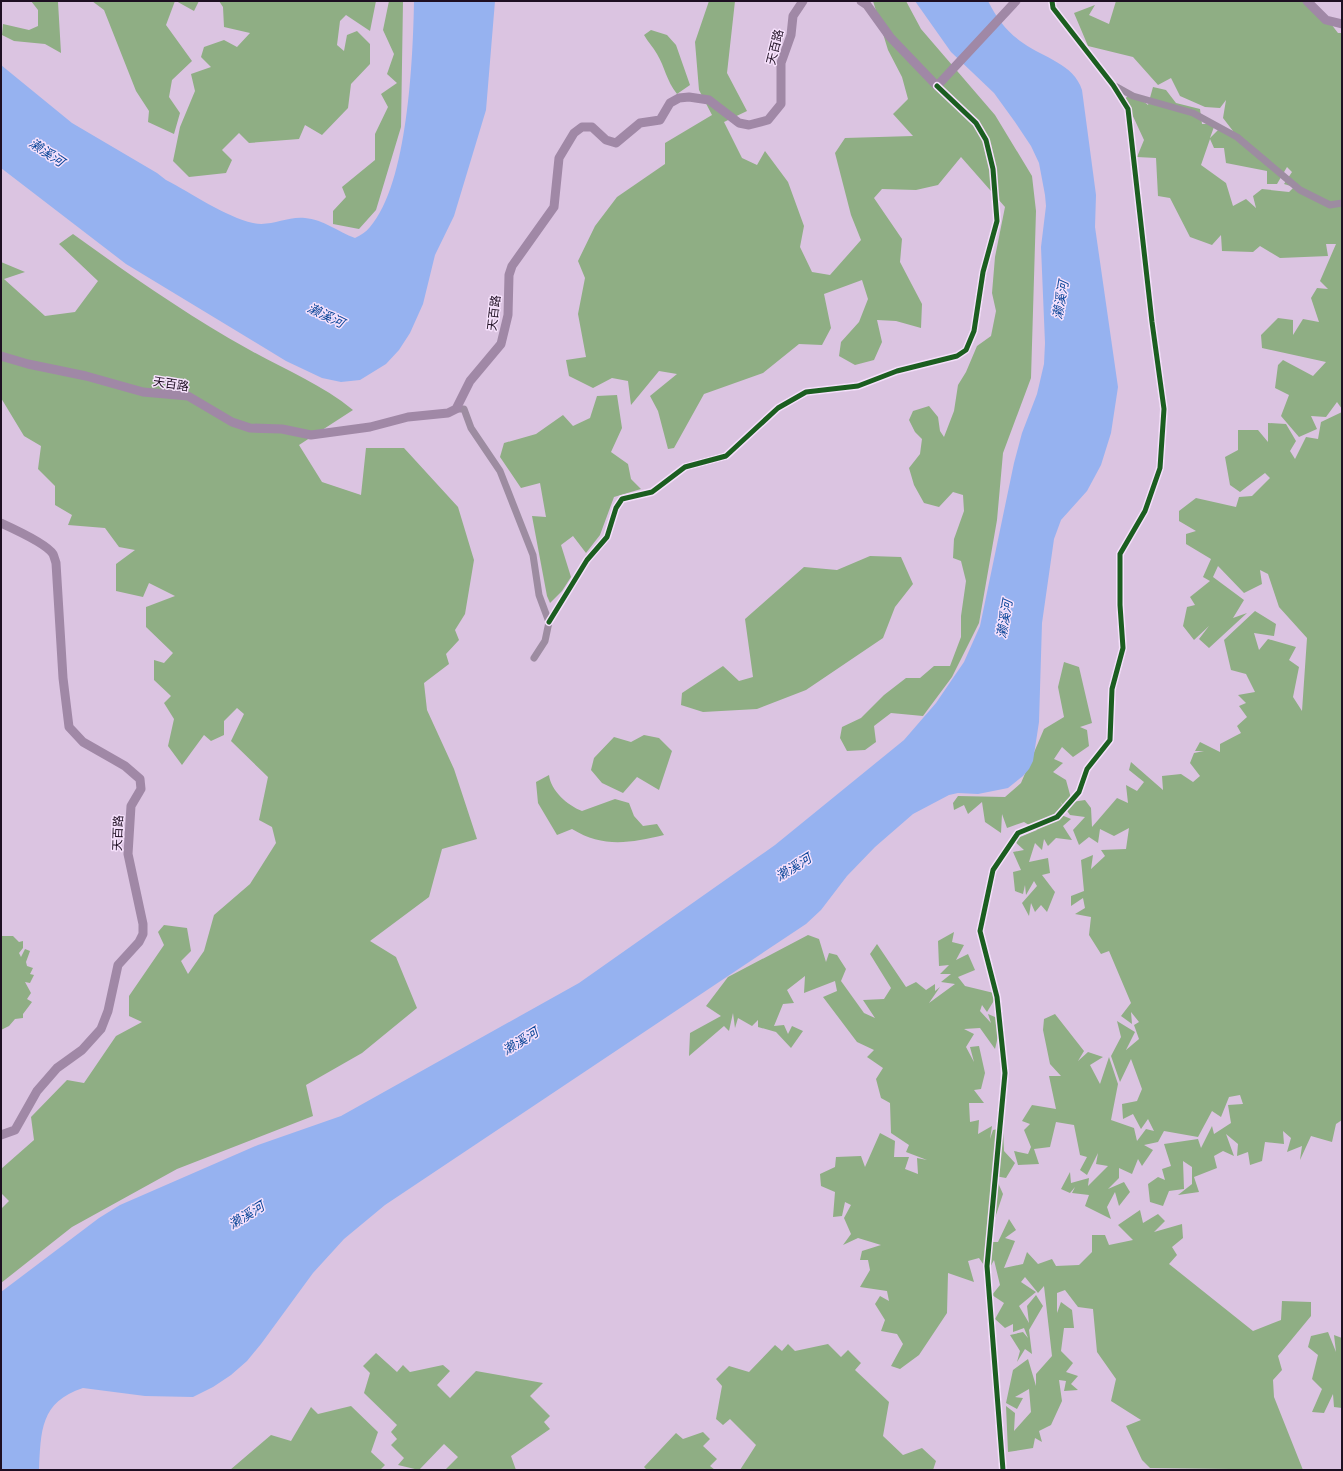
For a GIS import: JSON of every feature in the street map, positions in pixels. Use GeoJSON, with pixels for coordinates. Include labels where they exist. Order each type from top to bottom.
{"type":"FeatureCollection","features":[{"type":"Feature","properties":{"kind":"main road","name":"天百路"},"geometry":{"type":"LineString","coordinates":[[1,356],[28,364],[86,376],[143,392],[188,396],[232,422],[250,428],[282,429],[311,435],[370,427],[408,417],[448,413],[456,408],[470,381],[501,344],[508,315],[509,275],[512,266],[554,207],[559,158],[574,133],[582,127],[592,127],[606,140],[616,143],[640,124],[660,120],[670,103],[680,98],[689,97],[709,100],[739,123],[749,125],[768,120],[781,104],[781,63],[791,35],[793,16],[803,1]]}},
{"type":"Feature","properties":{"kind":"main road"},"geometry":{"type":"LineString","coordinates":[[861,1],[867,5],[890,37],[937,86],[1016,1]]}},
{"type":"Feature","properties":{"kind":"main road"},"geometry":{"type":"LineString","coordinates":[[1307,1],[1326,20],[1342,24]]}},
{"type":"Feature","properties":{"kind":"main road","name":"天百路"},"geometry":{"type":"LineString","coordinates":[[1,523],[19,530],[46,546],[53,554],[56,563],[63,678],[69,727],[83,742],[125,766],[140,779],[141,789],[131,806],[128,854],[143,924],[143,934],[139,942],[118,965],[108,1010],[101,1029],[82,1050],[58,1068],[37,1091],[15,1130],[1,1135]]}},
{"type":"Feature","properties":{"kind":"street"},"geometry":{"type":"LineString","coordinates":[[1003,1470],[987,1266],[1005,1073],[997,996],[980,931],[993,870],[1018,833],[1057,817],[1079,792],[1087,769],[1110,740],[1112,689],[1123,648],[1120,604],[1120,554],[1145,511],[1160,468],[1164,409],[1152,322],[1128,109],[1113,85],[1053,8],[1052,1]]}},
{"type":"Feature","properties":{"kind":"street"},"geometry":{"type":"LineString","coordinates":[[1113,85],[1133,96],[1193,113],[1237,137],[1300,190],[1330,205],[1342,203]]}},
{"type":"Feature","properties":{"kind":"street"},"geometry":{"type":"LineString","coordinates":[[534,658],[545,641],[549,622],[587,560],[607,537],[616,508],[622,499],[652,492],[685,467],[726,456],[778,408],[806,392],[858,386],[897,371],[957,356],[966,350],[974,331],[983,272],[997,221],[993,169],[986,140],[976,123],[937,86]]}},
{"type":"Feature","properties":{"kind":"street"},"geometry":{"type":"LineString","coordinates":[[456,408],[464,409],[471,428],[500,471],[533,555],[539,595],[549,622]]}},
{"type":"Feature","properties":{"kind":"green space"},"geometry":{"type":"Polygon","coordinates":[[[31,1],[61,1],[58,2],[61,53],[45,44],[14,41],[2,35],[3,24],[29,30],[38,26],[38,10],[31,1]]]}},
{"type":"Feature","properties":{"kind":"green space"},"geometry":{"type":"Polygon","coordinates":[[[92,1],[175,1],[166,25],[192,61],[172,80],[169,97],[180,113],[174,134],[148,122],[149,111],[136,91],[104,10],[92,1]]]}},
{"type":"Feature","properties":{"kind":"green space"},"geometry":{"type":"Polygon","coordinates":[[[176,1],[199,1],[194,11],[176,1]]]}},
{"type":"Feature","properties":{"kind":"green space"},"geometry":{"type":"Polygon","coordinates":[[[219,1],[376,1],[370,31],[346,15],[340,21],[337,45],[344,51],[347,35],[357,31],[370,44],[370,64],[351,84],[348,108],[322,135],[305,125],[299,139],[249,143],[239,133],[222,150],[232,160],[226,173],[189,177],[173,161],[180,127],[195,91],[191,74],[211,67],[201,57],[204,47],[224,40],[237,47],[250,33],[224,27],[223,7],[219,1]]]}},
{"type":"Feature","properties":{"kind":"green space"},"geometry":{"type":"Polygon","coordinates":[[[389,1],[403,1],[401,127],[376,210],[359,229],[333,224],[333,211],[346,197],[342,187],[375,160],[375,134],[388,107],[381,94],[397,83],[387,74],[394,54],[383,30],[389,1]]]}},
{"type":"Feature","properties":{"kind":"green space"},"geometry":{"type":"Polygon","coordinates":[[[709,1],[735,1],[727,73],[747,111],[724,122],[742,158],[757,165],[765,151],[788,182],[804,226],[800,247],[812,272],[830,275],[861,240],[851,215],[835,153],[845,138],[913,136],[893,114],[908,99],[902,77],[888,50],[873,1],[906,1],[921,29],[995,115],[1032,176],[1036,211],[1031,378],[1003,453],[997,520],[979,623],[952,677],[923,716],[891,713],[874,726],[876,742],[865,750],[847,751],[840,738],[842,727],[861,718],[884,695],[906,678],[920,678],[934,666],[950,666],[961,637],[961,616],[966,581],[961,561],[953,558],[954,539],[964,511],[963,495],[953,492],[939,507],[924,503],[914,485],[909,468],[920,454],[922,439],[915,432],[909,420],[913,411],[929,406],[938,417],[940,431],[944,437],[954,411],[958,385],[966,372],[977,346],[991,336],[996,311],[992,293],[995,257],[1005,207],[961,157],[938,185],[916,190],[882,189],[874,198],[902,239],[900,262],[922,304],[921,328],[896,321],[877,320],[882,342],[874,360],[855,365],[839,356],[841,342],[859,322],[868,299],[862,280],[824,294],[831,328],[822,345],[799,344],[763,373],[704,394],[674,448],[668,449],[658,411],[650,396],[677,374],[659,371],[631,405],[628,381],[612,378],[593,388],[569,376],[566,360],[586,357],[578,314],[585,278],[578,261],[595,226],[617,197],[665,164],[665,143],[712,115],[699,90],[695,42],[709,1]]]}},
{"type":"Feature","properties":{"kind":"green space"},"geometry":{"type":"Polygon","coordinates":[[[1116,1],[1307,1],[1318,7],[1338,33],[1342,33],[1342,409],[1337,402],[1326,417],[1311,416],[1317,429],[1299,437],[1281,416],[1289,395],[1275,388],[1278,365],[1283,360],[1313,376],[1326,362],[1262,348],[1261,335],[1278,318],[1293,320],[1293,335],[1303,319],[1319,322],[1311,298],[1317,288],[1328,289],[1320,281],[1336,244],[1326,244],[1328,256],[1280,258],[1260,246],[1253,252],[1222,251],[1221,235],[1212,245],[1190,237],[1170,198],[1158,196],[1156,158],[1137,157],[1144,140],[1125,99],[1131,92],[1148,105],[1153,87],[1166,90],[1176,103],[1200,109],[1202,124],[1215,124],[1210,138],[1220,128],[1233,131],[1223,118],[1226,100],[1220,108],[1205,107],[1180,96],[1171,78],[1158,85],[1133,57],[1088,46],[1074,13],[1095,5],[1089,15],[1109,24],[1116,1]],[[1210,139],[1201,165],[1226,183],[1233,206],[1246,199],[1256,208],[1253,196],[1262,189],[1289,192],[1294,187],[1284,184],[1292,172],[1287,167],[1277,184],[1267,184],[1267,171],[1226,163],[1224,148],[1214,148],[1210,139]]]}},
{"type":"Feature","properties":{"kind":"green space"},"geometry":{"type":"Polygon","coordinates":[[[651,30],[667,35],[676,45],[690,85],[677,94],[670,84],[657,54],[644,35],[651,30]]]}},
{"type":"Feature","properties":{"kind":"green space"},"geometry":{"type":"Polygon","coordinates":[[[73,234],[137,279],[225,336],[328,392],[353,410],[299,445],[322,482],[361,495],[366,448],[404,448],[458,507],[474,560],[465,614],[455,630],[459,640],[446,654],[449,664],[424,683],[427,710],[454,769],[477,839],[442,849],[429,897],[370,941],[396,957],[417,1008],[362,1053],[306,1085],[313,1116],[177,1169],[72,1227],[1,1283],[1,1209],[9,1201],[1,1193],[1,1169],[34,1140],[31,1117],[67,1080],[84,1083],[116,1036],[142,1022],[129,1016],[129,996],[164,945],[158,932],[164,925],[187,928],[191,951],[181,961],[188,974],[204,951],[214,915],[250,884],[276,843],[272,827],[259,820],[268,777],[231,741],[244,714],[237,708],[224,721],[224,735],[211,741],[204,735],[182,765],[168,746],[174,719],[164,703],[171,696],[154,680],[154,660],[164,663],[173,653],[146,627],[146,607],[175,596],[149,583],[143,597],[116,591],[116,564],[135,550],[119,547],[105,528],[68,525],[72,515],[55,505],[55,486],[38,469],[41,446],[24,436],[1,398],[1,262],[25,272],[4,279],[45,316],[75,312],[98,281],[59,244],[73,234]]]}},
{"type":"Feature","properties":{"kind":"green space"},"geometry":{"type":"Polygon","coordinates":[[[617,395],[622,428],[611,452],[628,464],[631,479],[641,489],[614,497],[600,535],[586,553],[573,536],[561,545],[571,577],[562,591],[550,603],[547,596],[532,516],[546,517],[540,483],[521,488],[500,457],[504,443],[536,434],[563,415],[573,426],[590,418],[597,396],[617,395]]]}},
{"type":"Feature","properties":{"kind":"green space"},"geometry":{"type":"Polygon","coordinates":[[[1342,412],[1342,1120],[1336,1124],[1332,1142],[1311,1136],[1300,1160],[1302,1146],[1287,1152],[1291,1138],[1283,1131],[1284,1144],[1265,1142],[1262,1161],[1250,1165],[1248,1152],[1237,1156],[1238,1144],[1226,1134],[1234,1156],[1223,1151],[1214,1156],[1217,1168],[1194,1177],[1199,1192],[1178,1195],[1192,1184],[1192,1167],[1183,1161],[1184,1189],[1169,1191],[1163,1206],[1150,1202],[1148,1184],[1158,1177],[1165,1180],[1162,1169],[1171,1166],[1164,1144],[1198,1139],[1201,1148],[1212,1126],[1214,1134],[1231,1123],[1228,1105],[1243,1104],[1240,1095],[1229,1097],[1221,1117],[1212,1111],[1198,1137],[1164,1131],[1158,1142],[1144,1145],[1153,1150],[1142,1166],[1138,1159],[1132,1174],[1119,1168],[1119,1178],[1108,1189],[1124,1182],[1130,1192],[1119,1206],[1115,1192],[1107,1207],[1111,1219],[1085,1206],[1089,1195],[1072,1193],[1075,1187],[1070,1193],[1061,1189],[1070,1172],[1071,1183],[1089,1178],[1088,1186],[1108,1166],[1096,1164],[1098,1153],[1087,1175],[1080,1170],[1087,1157],[1080,1155],[1074,1125],[1056,1122],[1050,1147],[1034,1149],[1039,1164],[1018,1165],[1014,1151],[1028,1154],[1031,1147],[1024,1130],[1030,1124],[1022,1121],[1032,1105],[1056,1109],[1049,1076],[1061,1076],[1050,1064],[1043,1030],[1044,1019],[1055,1014],[1084,1051],[1078,1061],[1088,1052],[1103,1057],[1090,1065],[1100,1084],[1109,1057],[1118,1084],[1111,1120],[1134,1128],[1137,1141],[1146,1129],[1154,1131],[1148,1119],[1141,1129],[1133,1114],[1123,1119],[1122,1104],[1137,1101],[1142,1089],[1131,1059],[1120,1082],[1111,1056],[1121,1037],[1117,1021],[1135,1032],[1126,1050],[1139,1039],[1134,1025],[1139,1022],[1131,1012],[1132,1024],[1121,1016],[1131,1003],[1109,951],[1101,954],[1089,935],[1091,917],[1075,914],[1085,908],[1083,898],[1071,906],[1071,896],[1084,891],[1081,860],[1093,855],[1091,869],[1105,856],[1101,850],[1126,849],[1129,828],[1114,836],[1100,829],[1098,843],[1089,837],[1079,845],[1073,830],[1085,817],[1070,815],[1060,801],[1065,810],[1059,814],[1071,819],[1063,826],[1072,840],[1056,838],[1048,846],[1044,839],[1042,850],[1035,843],[1029,862],[1048,858],[1050,873],[1042,875],[1055,892],[1047,912],[1041,905],[1035,912],[1031,903],[1029,916],[1022,903],[1037,886],[1034,881],[1026,895],[1025,885],[1023,894],[1015,891],[1013,872],[1021,870],[1013,852],[1024,850],[1013,840],[1037,830],[1024,822],[1007,828],[1002,814],[1001,833],[985,822],[982,802],[968,814],[964,805],[954,810],[953,803],[958,796],[1005,797],[1021,783],[1044,729],[1064,717],[1058,687],[1064,662],[1079,667],[1092,723],[1080,727],[1087,730],[1089,746],[1073,757],[1062,747],[1054,759],[1063,763],[1053,772],[1066,780],[1072,802],[1085,800],[1091,808],[1092,827],[1117,798],[1128,803],[1126,785],[1137,791],[1144,782],[1129,770],[1131,762],[1163,790],[1162,776],[1181,774],[1193,782],[1200,776],[1190,763],[1194,753],[1204,751],[1195,751],[1200,742],[1220,752],[1220,744],[1241,733],[1237,726],[1247,717],[1239,706],[1246,703],[1238,695],[1255,692],[1246,674],[1231,670],[1224,640],[1255,611],[1276,624],[1274,636],[1254,633],[1259,650],[1268,639],[1296,647],[1289,660],[1299,667],[1293,697],[1302,711],[1307,638],[1279,607],[1268,574],[1260,570],[1262,584],[1244,593],[1218,566],[1213,577],[1244,600],[1233,618],[1247,613],[1209,648],[1199,639],[1209,626],[1194,640],[1183,626],[1187,607],[1195,605],[1190,597],[1210,581],[1203,577],[1211,559],[1186,544],[1186,534],[1196,531],[1179,521],[1179,511],[1196,498],[1236,507],[1239,497],[1252,496],[1270,478],[1265,473],[1240,492],[1230,485],[1225,457],[1238,450],[1238,430],[1258,430],[1268,442],[1268,423],[1286,424],[1296,441],[1290,451],[1295,459],[1306,437],[1318,439],[1321,422],[1342,412]]]}},
{"type":"Feature","properties":{"kind":"green space"},"geometry":{"type":"Polygon","coordinates":[[[870,556],[901,557],[913,584],[895,607],[883,638],[806,690],[757,709],[703,712],[681,705],[682,693],[723,666],[739,681],[753,677],[745,619],[804,567],[837,570],[870,556]]]}},
{"type":"Feature","properties":{"kind":"green space"},"geometry":{"type":"Polygon","coordinates":[[[644,735],[659,738],[672,751],[659,790],[637,777],[623,793],[602,783],[591,770],[594,758],[614,737],[631,742],[644,735]]]}},
{"type":"Feature","properties":{"kind":"green space"},"geometry":{"type":"Polygon","coordinates":[[[549,775],[550,781],[556,792],[565,801],[576,808],[582,811],[615,799],[629,803],[634,816],[643,826],[657,824],[664,835],[628,842],[617,842],[595,839],[572,829],[557,835],[538,803],[536,782],[549,775]]]}},
{"type":"Feature","properties":{"kind":"green space"},"geometry":{"type":"Polygon","coordinates":[[[954,932],[952,942],[964,945],[956,960],[968,954],[975,970],[958,977],[965,986],[998,994],[987,1012],[982,1005],[980,1011],[991,1023],[988,1014],[1002,1020],[995,1049],[980,1028],[964,1029],[974,1034],[966,1047],[974,1062],[970,1047],[979,1046],[985,1073],[981,1089],[974,1090],[984,1103],[969,1103],[970,1122],[979,1120],[978,1134],[992,1126],[990,1139],[993,1130],[1003,1128],[1004,1151],[1015,1163],[1006,1178],[995,1176],[1003,1194],[987,1242],[998,1242],[1009,1219],[1016,1230],[1005,1238],[1015,1241],[1004,1268],[1023,1264],[1027,1252],[1038,1264],[1052,1259],[1056,1266],[1079,1265],[1092,1252],[1092,1235],[1105,1235],[1109,1245],[1133,1240],[1118,1225],[1140,1210],[1143,1223],[1158,1214],[1165,1221],[1154,1232],[1182,1224],[1183,1238],[1172,1247],[1177,1255],[1169,1264],[1253,1331],[1281,1320],[1282,1301],[1311,1302],[1311,1316],[1278,1356],[1282,1370],[1273,1380],[1274,1397],[1303,1470],[1150,1468],[1142,1460],[1126,1426],[1141,1420],[1111,1401],[1116,1379],[1097,1352],[1093,1309],[1078,1307],[1065,1290],[1057,1293],[1057,1313],[1061,1302],[1072,1310],[1074,1328],[1064,1328],[1061,1351],[1073,1363],[1066,1372],[1078,1376],[1071,1384],[1078,1390],[1064,1391],[1066,1381],[1059,1380],[1062,1401],[1051,1425],[1039,1431],[1042,1442],[1035,1438],[1033,1448],[1008,1452],[1006,1406],[1015,1413],[1014,1431],[1031,1412],[1029,1389],[1015,1397],[1023,1398],[1017,1409],[1006,1403],[1013,1370],[1028,1359],[1036,1386],[1036,1374],[1052,1356],[1044,1286],[1038,1293],[1025,1277],[1021,1282],[1036,1292],[1019,1306],[1029,1323],[1027,1306],[1036,1295],[1043,1306],[1029,1330],[1032,1354],[1025,1349],[1017,1362],[1020,1351],[1010,1335],[1023,1332],[1028,1338],[1024,1328],[1013,1332],[1013,1324],[1005,1328],[995,1319],[1004,1303],[992,1295],[1000,1285],[994,1260],[988,1271],[979,1258],[968,1261],[974,1282],[948,1273],[947,1313],[919,1355],[900,1369],[891,1366],[903,1344],[897,1334],[881,1331],[885,1320],[875,1304],[880,1296],[889,1301],[887,1291],[860,1287],[870,1270],[868,1260],[860,1260],[862,1251],[881,1245],[858,1238],[843,1245],[851,1234],[844,1218],[851,1205],[845,1202],[842,1216],[833,1217],[835,1192],[821,1186],[820,1174],[835,1167],[836,1157],[861,1156],[865,1167],[880,1133],[895,1141],[894,1157],[909,1157],[905,1169],[918,1174],[917,1158],[927,1160],[906,1152],[909,1145],[891,1133],[890,1103],[881,1098],[876,1079],[883,1068],[867,1057],[874,1050],[857,1042],[823,997],[837,991],[835,981],[804,993],[805,976],[787,990],[794,1003],[783,1004],[774,1026],[784,1025],[788,1034],[792,1026],[803,1031],[791,1048],[776,1032],[758,1027],[758,1020],[752,1026],[738,1018],[735,1028],[733,1013],[729,1031],[724,1026],[689,1056],[690,1033],[721,1016],[706,1006],[728,977],[808,935],[819,939],[826,962],[829,953],[837,955],[846,969],[841,981],[864,1013],[875,1018],[863,1000],[884,999],[891,988],[870,954],[877,944],[906,987],[916,982],[926,990],[935,984],[935,991],[940,987],[929,1003],[955,984],[941,982],[951,974],[940,974],[949,965],[939,966],[938,941],[954,932]]]}},
{"type":"Feature","properties":{"kind":"green space"},"geometry":{"type":"Polygon","coordinates":[[[1,936],[13,936],[19,942],[23,941],[23,948],[19,953],[21,957],[25,949],[30,951],[26,962],[27,966],[33,968],[30,974],[34,975],[30,983],[25,982],[31,993],[27,999],[32,1002],[23,1014],[23,1018],[15,1019],[9,1026],[1,1030],[1,936]]]}},
{"type":"Feature","properties":{"kind":"green space"},"geometry":{"type":"Polygon","coordinates":[[[1328,1332],[1336,1352],[1334,1335],[1342,1338],[1342,1408],[1334,1407],[1333,1394],[1324,1413],[1312,1412],[1322,1389],[1312,1379],[1318,1355],[1308,1347],[1311,1336],[1328,1332]]]}},
{"type":"Feature","properties":{"kind":"green space"},"geometry":{"type":"Polygon","coordinates":[[[788,1344],[795,1351],[828,1344],[841,1357],[848,1350],[861,1363],[855,1370],[889,1402],[883,1436],[903,1455],[922,1448],[936,1461],[933,1470],[740,1470],[756,1445],[730,1419],[723,1425],[716,1419],[722,1386],[716,1379],[729,1366],[749,1372],[775,1345],[782,1351],[788,1344]]]}},
{"type":"Feature","properties":{"kind":"green space"},"geometry":{"type":"Polygon","coordinates":[[[376,1353],[397,1372],[403,1365],[410,1372],[443,1365],[450,1371],[437,1385],[450,1398],[476,1371],[543,1383],[530,1396],[550,1416],[544,1422],[550,1429],[511,1456],[516,1470],[445,1470],[458,1457],[444,1444],[419,1470],[398,1465],[404,1458],[391,1445],[397,1439],[391,1432],[397,1425],[364,1393],[370,1373],[363,1366],[376,1353]]]}},
{"type":"Feature","properties":{"kind":"green space"},"geometry":{"type":"Polygon","coordinates":[[[351,1406],[378,1432],[371,1452],[385,1465],[380,1470],[230,1470],[271,1435],[291,1441],[311,1407],[318,1414],[351,1406]]]}},
{"type":"Feature","properties":{"kind":"green space"},"geometry":{"type":"Polygon","coordinates":[[[703,1432],[710,1439],[703,1446],[717,1459],[710,1466],[715,1470],[647,1470],[644,1467],[676,1433],[683,1439],[703,1432]]]}},
{"type":"Feature","properties":{"kind":"water","name":"濑溪河"},"geometry":{"type":"Polygon","coordinates":[[[414,1],[495,1],[486,110],[454,216],[435,255],[423,304],[410,333],[399,350],[386,364],[360,380],[341,382],[322,378],[286,361],[126,264],[1,168],[1,65],[72,123],[157,173],[166,180],[232,216],[260,224],[273,223],[292,218],[312,219],[355,238],[368,229],[383,207],[393,182],[406,119],[410,86],[414,1]]]}},
{"type":"Feature","properties":{"kind":"water","name":"濑溪河"},"geometry":{"type":"Polygon","coordinates":[[[915,1],[988,1],[995,14],[1007,30],[1023,43],[1065,68],[1078,81],[1082,90],[1096,195],[1095,227],[1118,387],[1111,433],[1101,465],[1087,491],[1061,520],[1054,539],[1042,623],[1039,722],[1033,761],[1029,769],[1008,788],[978,794],[958,793],[949,795],[913,814],[875,847],[847,876],[821,910],[806,924],[385,1205],[344,1239],[313,1273],[261,1344],[247,1361],[231,1375],[213,1387],[193,1397],[145,1396],[83,1388],[58,1401],[51,1410],[42,1431],[39,1470],[1,1470],[1,1292],[99,1218],[120,1205],[258,1145],[341,1116],[579,983],[775,845],[904,740],[936,703],[964,662],[980,626],[1014,463],[1022,433],[1037,394],[1044,364],[1045,343],[1041,247],[1046,206],[1039,163],[1031,146],[994,93],[951,52],[915,1]]]}},
{"type":"Feature","properties":{"kind":"cycle path"},"geometry":{"type":"LineString","coordinates":[[1003,1470],[987,1266],[1005,1073],[997,997],[980,931],[993,870],[1018,833],[1057,817],[1079,792],[1087,769],[1110,740],[1112,689],[1123,648],[1120,605],[1120,554],[1145,511],[1160,468],[1164,409],[1152,322],[1128,109],[1113,85],[1053,8],[1052,1]]}},
{"type":"Feature","properties":{"kind":"cycle path"},"geometry":{"type":"LineString","coordinates":[[549,622],[587,560],[607,537],[616,508],[622,499],[652,492],[685,467],[726,456],[778,408],[806,392],[858,386],[897,371],[957,356],[966,350],[974,331],[983,272],[997,221],[993,169],[986,140],[976,123],[937,86]]}}]}
